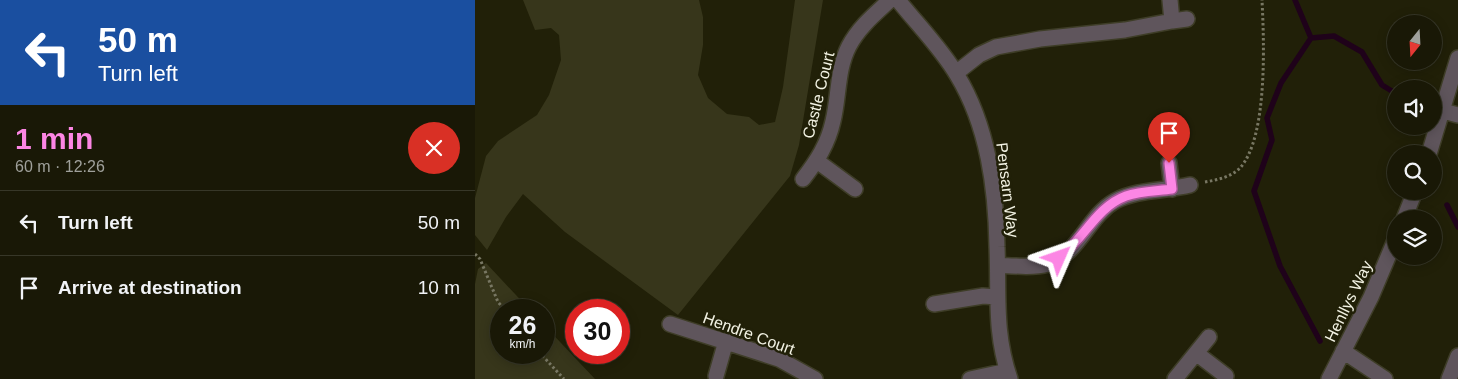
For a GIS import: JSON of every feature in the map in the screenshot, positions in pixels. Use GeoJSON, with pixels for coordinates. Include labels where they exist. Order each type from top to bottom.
{"type":"FeatureCollection","features":[{"type":"Feature","properties":{"kind":"street","name":"Castle Court"},"geometry":{"type":"LineString","coordinates":[[803,180],[817,161],[827,142],[833,121],[839,75],[848,47],[862,27],[890,0]]}},
{"type":"Feature","properties":{"kind":"street","name":"Pensarn Way"},"geometry":{"type":"LineString","coordinates":[[898,0],[956,73],[972,101],[985,141],[997,221],[997,321],[1001,346],[1009,375]]}},
{"type":"Feature","properties":{"kind":"street"},"geometry":{"type":"LineString","coordinates":[[956,73],[979,55],[996,47],[1040,39],[1125,30],[1180,20],[1170,0]]}},
{"type":"Feature","properties":{"kind":"street"},"geometry":{"type":"LineString","coordinates":[[1432,145],[1458,58]]}},
{"type":"Feature","properties":{"kind":"street"},"geometry":{"type":"LineString","coordinates":[[1443,111],[1458,115]]}},
{"type":"Feature","properties":{"kind":"street"},"geometry":{"type":"LineString","coordinates":[[817,161],[855,189]]}},
{"type":"Feature","properties":{"kind":"street"},"geometry":{"type":"LineString","coordinates":[[1169,163],[1172,189]]}},
{"type":"Feature","properties":{"kind":"street"},"geometry":{"type":"LineString","coordinates":[[998,265],[1033,266],[1048,264],[1071,249],[1090,224],[1113,202],[1128,195],[1190,185]]}},
{"type":"Feature","properties":{"kind":"street","name":"Henllys Way"},"geometry":{"type":"LineString","coordinates":[[1329,379],[1371,297],[1387,259]]}},
{"type":"Feature","properties":{"kind":"street"},"geometry":{"type":"LineString","coordinates":[[934,304],[983,296],[997,297]]}},
{"type":"Feature","properties":{"kind":"street","name":"Hendre Court"},"geometry":{"type":"LineString","coordinates":[[670,324],[779,359],[815,379]]}},
{"type":"Feature","properties":{"kind":"street"},"geometry":{"type":"LineString","coordinates":[[1175,379],[1209,337]]}},
{"type":"Feature","properties":{"kind":"street"},"geometry":{"type":"LineString","coordinates":[[716,376],[726,341]]}},
{"type":"Feature","properties":{"kind":"street"},"geometry":{"type":"LineString","coordinates":[[1343,351],[1385,379]]}},
{"type":"Feature","properties":{"kind":"street"},"geometry":{"type":"LineString","coordinates":[[1196,352],[1226,376]]}},
{"type":"Feature","properties":{"kind":"street"},"geometry":{"type":"LineString","coordinates":[[1449,379],[1458,356]]}},
{"type":"Feature","properties":{"kind":"street"},"geometry":{"type":"LineString","coordinates":[[970,379],[1009,375]]}},
{"type":"Feature","properties":{"kind":"path"},"geometry":{"type":"LineString","coordinates":[[1190,185],[1221,180],[1239,168],[1247,156],[1259,121],[1262,95],[1262,0]]}},
{"type":"Feature","properties":{"kind":"path"},"geometry":{"type":"LineString","coordinates":[[475,254],[480,259],[498,299]]}},
{"type":"Feature","properties":{"kind":"path"},"geometry":{"type":"LineString","coordinates":[[550,364],[564,379]]}},
{"type":"Feature","properties":{"kind":"shaded area"},"geometry":{"type":"Polygon","coordinates":[[[523,0],[699,0],[703,17],[703,45],[698,75],[708,98],[727,114],[749,117],[759,125],[775,122],[783,87],[795,0],[823,0],[799,145],[790,176],[678,315],[565,232],[523,194],[506,217],[487,250],[475,235],[475,198],[486,156],[498,141],[537,115],[549,95],[561,60],[559,35],[551,28],[535,30],[523,0]]]}},
{"type":"Feature","properties":{"kind":"shaded area"},"geometry":{"type":"Polygon","coordinates":[[[486,263],[520,299],[490,299],[490,364],[555,364],[555,337],[565,347],[565,364],[581,364],[595,379],[475,379],[475,284],[478,269],[486,263]]]}},
{"type":"Feature","properties":{"kind":"waterway"},"geometry":{"type":"LineString","coordinates":[[1295,0],[1311,38],[1334,36],[1362,52],[1382,85],[1387,88]]}},
{"type":"Feature","properties":{"kind":"waterway"},"geometry":{"type":"LineString","coordinates":[[1311,38],[1281,83],[1267,118],[1272,140],[1254,191],[1280,266],[1320,341]]}},
{"type":"Feature","properties":{"kind":"waterway"},"geometry":{"type":"LineString","coordinates":[[1447,205],[1458,227]]}},
{"type":"Feature","properties":{"kind":"route"},"geometry":{"type":"LineString","coordinates":[[1059,258],[1071,249],[1090,224],[1113,202],[1128,195],[1172,189],[1169,163]]}}]}
